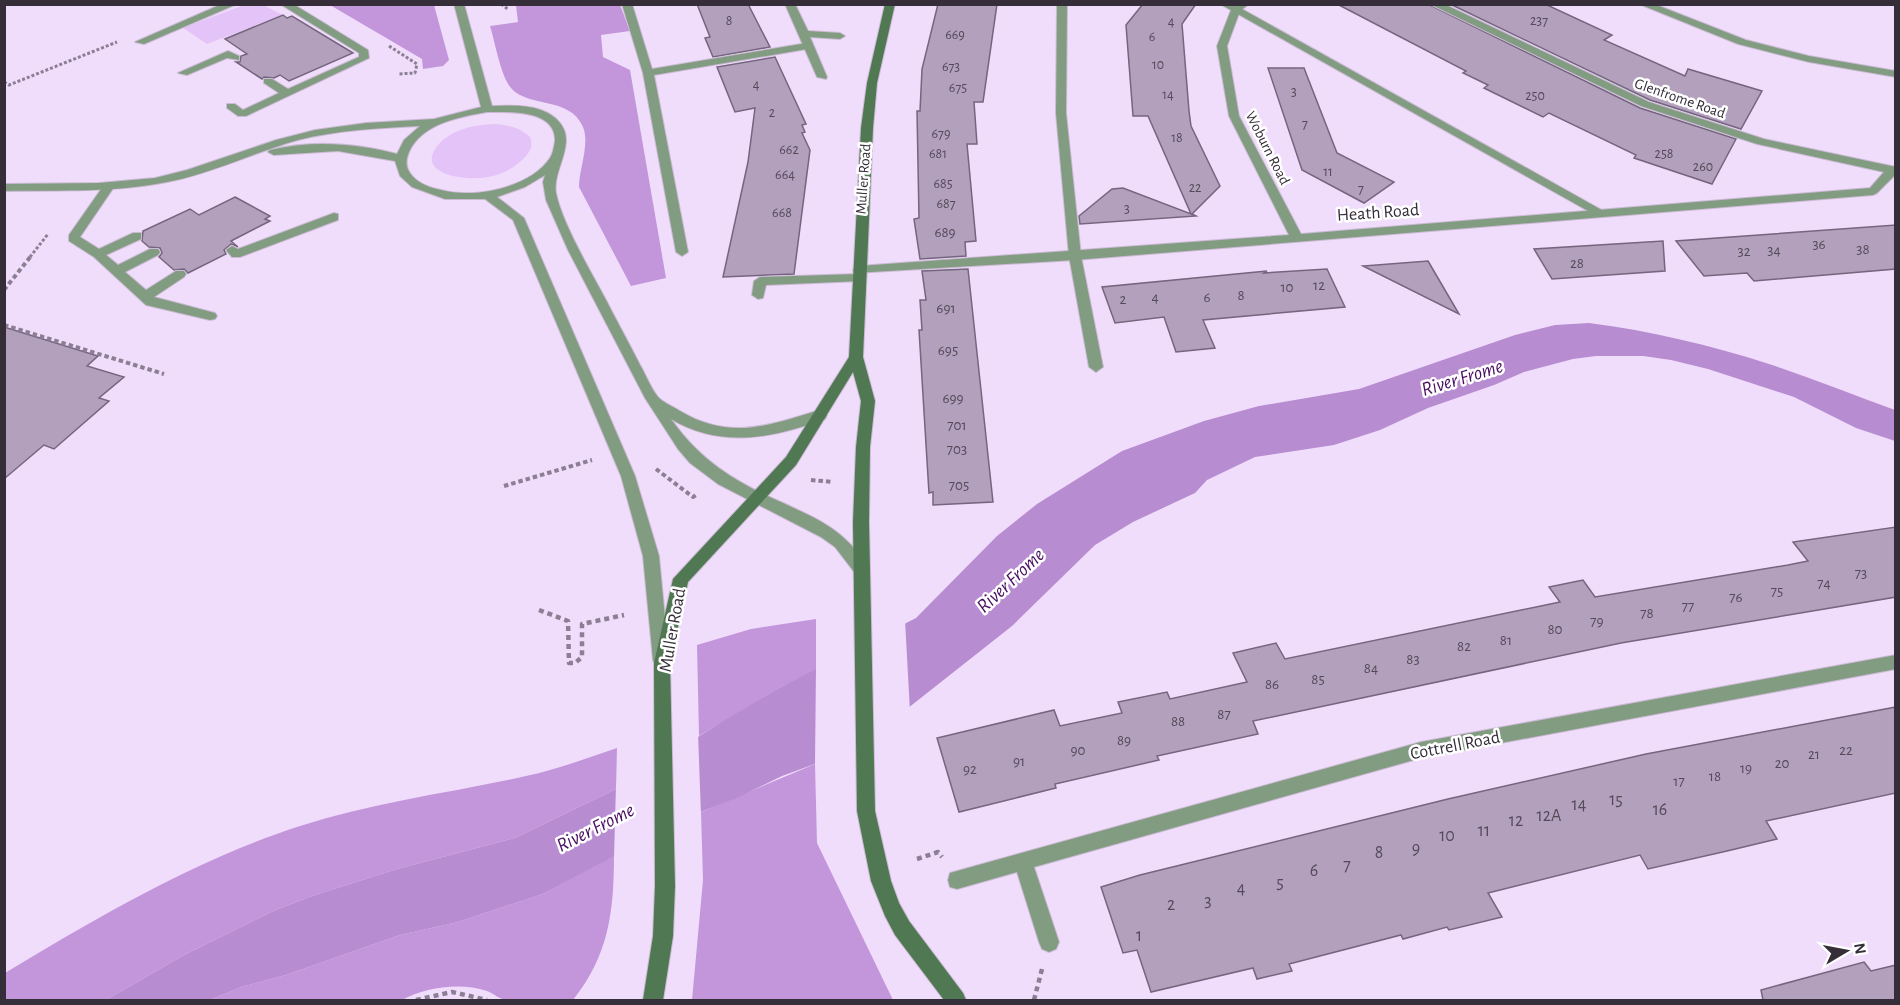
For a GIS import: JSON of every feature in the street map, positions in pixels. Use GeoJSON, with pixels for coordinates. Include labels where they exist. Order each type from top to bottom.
{"type":"FeatureCollection","features":[{"type":"Feature","properties":{"kind":"main road","name":"Muller Road"},"geometry":{"type":"LineString","coordinates":[[890,4],[872,83],[858,274],[856,357],[868,401],[862,482],[861,569],[866,811],[881,881],[902,928],[956,1000]]}},
{"type":"Feature","properties":{"kind":"main road","name":"Muller Road"},"geometry":{"type":"LineString","coordinates":[[653,1000],[663,936],[665,886],[662,663],[681,579],[791,461],[856,357]]}},
{"type":"Feature","properties":{"kind":"street"},"geometry":{"type":"LineString","coordinates":[[140,42],[232,4]]}},
{"type":"Feature","properties":{"kind":"street"},"geometry":{"type":"LineString","coordinates":[[231,106],[242,114],[359,62],[365,54],[285,4]]}},
{"type":"Feature","properties":{"kind":"street"},"geometry":{"type":"LineString","coordinates":[[459,4],[487,108]]}},
{"type":"Feature","properties":{"kind":"street"},"geometry":{"type":"LineString","coordinates":[[627,4],[648,73],[682,252]]}},
{"type":"Feature","properties":{"kind":"street"},"geometry":{"type":"LineString","coordinates":[[790,4],[822,77]]}},
{"type":"Feature","properties":{"kind":"street"},"geometry":{"type":"LineString","coordinates":[[1062,4],[1061,113],[1074,256],[1096,366]]}},
{"type":"Feature","properties":{"kind":"street"},"geometry":{"type":"LineString","coordinates":[[1225,4],[1240,7],[1601,213]]}},
{"type":"Feature","properties":{"kind":"street","name":"Glenfrome Road"},"geometry":{"type":"LineString","coordinates":[[1435,4],[1645,104],[1761,142],[1894,171]]}},
{"type":"Feature","properties":{"kind":"street"},"geometry":{"type":"LineString","coordinates":[[1644,4],[1742,42],[1809,59],[1896,74]]}},
{"type":"Feature","properties":{"kind":"street","name":"Woburn Road"},"geometry":{"type":"LineString","coordinates":[[1240,7],[1222,46],[1234,116],[1296,236]]}},
{"type":"Feature","properties":{"kind":"street"},"geometry":{"type":"LineString","coordinates":[[648,73],[806,40],[840,36]]}},
{"type":"Feature","properties":{"kind":"street"},"geometry":{"type":"LineString","coordinates":[[183,73],[228,54],[235,58]]}},
{"type":"Feature","properties":{"kind":"street"},"geometry":{"type":"LineString","coordinates":[[268,81],[288,94]]}},
{"type":"Feature","properties":{"kind":"street"},"geometry":{"type":"LineString","coordinates":[[555,160],[536,177],[521,185],[487,195],[451,197],[411,183],[403,171],[401,159],[412,140],[437,122],[462,112],[502,107],[529,110],[546,117],[558,128],[562,137],[561,149],[549,175],[549,191],[555,209],[599,301],[654,401],[689,453],[718,478],[822,530],[841,544],[861,569]]}},
{"type":"Feature","properties":{"kind":"street"},"geometry":{"type":"LineString","coordinates":[[4,188],[108,186],[172,178],[299,136],[324,131],[437,122]]}},
{"type":"Feature","properties":{"kind":"street"},"geometry":{"type":"LineString","coordinates":[[235,158],[305,148],[330,147],[376,151],[401,159]]}},
{"type":"Feature","properties":{"kind":"street","name":"Heath Road"},"geometry":{"type":"LineString","coordinates":[[758,295],[760,281],[1874,190],[1894,171]]}},
{"type":"Feature","properties":{"kind":"street"},"geometry":{"type":"LineString","coordinates":[[108,186],[73,238],[98,254],[145,297],[159,306],[210,316]]}},
{"type":"Feature","properties":{"kind":"street"},"geometry":{"type":"LineString","coordinates":[[487,195],[518,218],[628,476],[651,556],[662,663]]}},
{"type":"Feature","properties":{"kind":"street"},"geometry":{"type":"LineString","coordinates":[[232,250],[236,254],[334,217]]}},
{"type":"Feature","properties":{"kind":"street"},"geometry":{"type":"LineString","coordinates":[[98,254],[137,236]]}},
{"type":"Feature","properties":{"kind":"street"},"geometry":{"type":"LineString","coordinates":[[117,271],[154,252]]}},
{"type":"Feature","properties":{"kind":"street"},"geometry":{"type":"LineString","coordinates":[[145,297],[180,274]]}},
{"type":"Feature","properties":{"kind":"street"},"geometry":{"type":"LineString","coordinates":[[654,401],[705,429],[747,433],[800,423],[820,415]]}},
{"type":"Feature","properties":{"kind":"street","name":"Cottrell Road"},"geometry":{"type":"LineString","coordinates":[[957,880],[1421,750],[1896,662]]}},
{"type":"Feature","properties":{"kind":"street"},"geometry":{"type":"LineString","coordinates":[[1023,861],[1049,942]]}},
{"type":"Feature","properties":{"kind":"path"},"geometry":{"type":"LineString","coordinates":[[501,4],[509,10]]}},
{"type":"Feature","properties":{"kind":"path"},"geometry":{"type":"LineString","coordinates":[[4,82],[9,85],[21,82],[120,41]]}},
{"type":"Feature","properties":{"kind":"path"},"geometry":{"type":"LineString","coordinates":[[4,290],[48,234]]}},
{"type":"Feature","properties":{"kind":"path"},"geometry":{"type":"LineString","coordinates":[[4,325],[164,374]]}},
{"type":"Feature","properties":{"kind":"path"},"geometry":{"type":"LineString","coordinates":[[504,486],[597,458]]}},
{"type":"Feature","properties":{"kind":"path"},"geometry":{"type":"LineString","coordinates":[[655,468],[693,497],[704,489]]}},
{"type":"Feature","properties":{"kind":"path"},"geometry":{"type":"LineString","coordinates":[[809,480],[843,482]]}},
{"type":"Feature","properties":{"kind":"path"},"geometry":{"type":"LineString","coordinates":[[539,610],[568,621],[569,663],[575,663],[582,657],[582,624],[624,615]]}},
{"type":"Feature","properties":{"kind":"path"},"geometry":{"type":"LineString","coordinates":[[416,1000],[435,994],[463,992],[487,1000]]}},
{"type":"Feature","properties":{"kind":"shaded area"},"geometry":{"type":"Polygon","coordinates":[[[244,5],[263,5],[283,15],[207,44],[183,28],[244,5]]]}},
{"type":"Feature","properties":{"kind":"shaded area"},"geometry":{"type":"Polygon","coordinates":[[[330,5],[434,5],[449,60],[443,66],[423,69],[422,59],[330,5]]]}},
{"type":"Feature","properties":{"kind":"shaded area"},"geometry":{"type":"Polygon","coordinates":[[[516,5],[620,5],[630,31],[601,35],[603,57],[630,70],[666,278],[631,286],[579,187],[585,134],[577,117],[559,106],[518,94],[507,83],[490,26],[518,22],[516,5]]]}},
{"type":"Feature","properties":{"kind":"shaded area"},"geometry":{"type":"Polygon","coordinates":[[[494,124],[513,127],[530,137],[530,150],[514,167],[493,176],[469,178],[447,174],[438,170],[433,164],[432,155],[438,145],[450,135],[479,125],[494,124]]]}},
{"type":"Feature","properties":{"kind":"shaded area"},"geometry":{"type":"Polygon","coordinates":[[[816,619],[816,670],[779,688],[699,736],[697,645],[751,629],[816,619]]]}},
{"type":"Feature","properties":{"kind":"shaded area"},"geometry":{"type":"Polygon","coordinates":[[[617,748],[616,789],[515,838],[397,869],[312,896],[271,912],[184,955],[106,1000],[5,1000],[5,973],[148,891],[223,855],[328,818],[384,804],[537,773],[572,764],[617,748]]]}},
{"type":"Feature","properties":{"kind":"shaded area"},"geometry":{"type":"Polygon","coordinates":[[[815,764],[817,843],[893,1000],[692,1000],[703,880],[701,812],[815,764]]]}},
{"type":"Feature","properties":{"kind":"shaded area"},"geometry":{"type":"Polygon","coordinates":[[[614,855],[613,895],[607,932],[595,966],[573,1000],[505,1000],[477,988],[455,986],[432,989],[402,1000],[210,1000],[241,987],[286,975],[400,935],[458,922],[543,894],[614,855]]]}},
{"type":"Feature","properties":{"kind":"water","name":"River Frome"},"geometry":{"type":"Polygon","coordinates":[[[1589,323],[1658,334],[1725,351],[1785,369],[1895,410],[1895,441],[1856,428],[1794,397],[1708,369],[1671,360],[1643,356],[1596,356],[1573,359],[1524,372],[1428,408],[1380,430],[1334,445],[1255,457],[1207,480],[1195,493],[1133,522],[1095,545],[1012,626],[884,727],[831,758],[782,776],[739,797],[685,818],[543,894],[458,922],[400,935],[286,975],[241,987],[210,1000],[106,1000],[184,955],[271,912],[312,896],[397,869],[515,838],[616,789],[779,688],[916,618],[997,536],[1037,504],[1122,451],[1204,421],[1259,406],[1359,389],[1515,335],[1555,325],[1589,323]]]}},
{"type":"Feature","properties":{"kind":"pier"},"geometry":{"type":"Polygon","coordinates":[[[905,620],[910,712],[886,730],[833,761],[815,767],[816,667],[905,620]]]}},
{"type":"Feature","properties":{"kind":"pier"},"geometry":{"type":"Polygon","coordinates":[[[698,733],[701,815],[614,858],[616,785],[698,733]]]}},
{"type":"Feature","properties":{"kind":"building"},"geometry":{"type":"Polygon","coordinates":[[[697,4],[748,4],[770,47],[713,57],[705,38],[710,37],[697,4]]]}},
{"type":"Feature","properties":{"kind":"building"},"geometry":{"type":"Polygon","coordinates":[[[938,4],[997,4],[983,102],[974,102],[977,144],[967,144],[976,241],[965,242],[966,256],[920,259],[914,219],[919,218],[917,111],[920,111],[922,69],[938,4]]]}},
{"type":"Feature","properties":{"kind":"building"},"geometry":{"type":"Polygon","coordinates":[[[1143,4],[1196,4],[1182,24],[1189,111],[1191,126],[1220,186],[1192,214],[1196,216],[1080,224],[1079,216],[1112,189],[1123,188],[1191,214],[1148,116],[1133,116],[1126,25],[1143,4]]]}},
{"type":"Feature","properties":{"kind":"building"},"geometry":{"type":"Polygon","coordinates":[[[1337,4],[1428,4],[1640,108],[1736,139],[1712,184],[1634,158],[1636,155],[1549,113],[1543,117],[1484,88],[1488,85],[1463,73],[1466,71],[1337,4]]]}},
{"type":"Feature","properties":{"kind":"building"},"geometry":{"type":"Polygon","coordinates":[[[1450,4],[1545,4],[1612,35],[1604,40],[1685,76],[1688,69],[1762,91],[1741,129],[1650,100],[1450,4]]]}},
{"type":"Feature","properties":{"kind":"building"},"geometry":{"type":"Polygon","coordinates":[[[283,15],[287,18],[292,16],[353,53],[289,81],[280,75],[262,79],[236,62],[240,62],[241,56],[247,54],[225,39],[283,15]]]}},
{"type":"Feature","properties":{"kind":"building"},"geometry":{"type":"Polygon","coordinates":[[[775,57],[806,124],[802,125],[805,132],[802,133],[810,150],[794,274],[723,277],[748,162],[755,108],[735,112],[717,67],[775,57]]]}},
{"type":"Feature","properties":{"kind":"building"},"geometry":{"type":"Polygon","coordinates":[[[1268,68],[1304,68],[1337,153],[1394,182],[1364,203],[1302,170],[1268,68]]]}},
{"type":"Feature","properties":{"kind":"building"},"geometry":{"type":"Polygon","coordinates":[[[235,197],[270,216],[265,219],[270,221],[231,241],[238,247],[231,244],[224,250],[226,254],[188,273],[184,269],[174,270],[159,257],[162,253],[160,248],[149,247],[142,241],[143,231],[190,209],[199,215],[235,197]]]}},
{"type":"Feature","properties":{"kind":"building"},"geometry":{"type":"Polygon","coordinates":[[[1896,225],[1896,269],[1754,281],[1747,273],[1704,276],[1676,241],[1896,225]]]}},
{"type":"Feature","properties":{"kind":"building"},"geometry":{"type":"Polygon","coordinates":[[[1663,241],[1665,271],[1552,279],[1534,249],[1663,241]]]}},
{"type":"Feature","properties":{"kind":"building"},"geometry":{"type":"Polygon","coordinates":[[[1428,261],[1459,314],[1363,266],[1428,261]]]}},
{"type":"Feature","properties":{"kind":"building"},"geometry":{"type":"Polygon","coordinates":[[[968,269],[993,502],[933,505],[933,492],[929,493],[919,330],[922,330],[920,300],[926,300],[922,271],[968,269]]]}},
{"type":"Feature","properties":{"kind":"building"},"geometry":{"type":"Polygon","coordinates":[[[1327,269],[1345,307],[1203,320],[1215,348],[1176,352],[1164,317],[1115,323],[1102,287],[1267,271],[1264,273],[1327,269]]]}},
{"type":"Feature","properties":{"kind":"building"},"geometry":{"type":"Polygon","coordinates":[[[4,327],[98,356],[87,366],[124,377],[99,398],[109,401],[54,449],[44,445],[4,479],[4,327]]]}},
{"type":"Feature","properties":{"kind":"building"},"geometry":{"type":"Polygon","coordinates":[[[1896,527],[1896,597],[1621,643],[1253,721],[1258,734],[1157,756],[1159,760],[1055,784],[1056,788],[959,812],[937,738],[1054,710],[1060,726],[1122,713],[1118,702],[1167,692],[1170,699],[1247,682],[1233,653],[1276,643],[1285,659],[1560,602],[1549,587],[1583,580],[1595,597],[1788,565],[1808,561],[1793,542],[1896,527]]]}},
{"type":"Feature","properties":{"kind":"building"},"geometry":{"type":"Polygon","coordinates":[[[1896,707],[1896,793],[1766,821],[1777,839],[1648,869],[1640,855],[1488,893],[1502,917],[1449,930],[1447,927],[1403,939],[1401,935],[1289,964],[1292,971],[1257,979],[1253,968],[1151,992],[1137,950],[1123,953],[1101,887],[1140,875],[1448,799],[1646,754],[1896,707]]]}},
{"type":"Feature","properties":{"kind":"building"},"geometry":{"type":"Polygon","coordinates":[[[1864,962],[1871,971],[1896,965],[1896,1000],[1763,1000],[1761,990],[1864,962]]]}}]}
